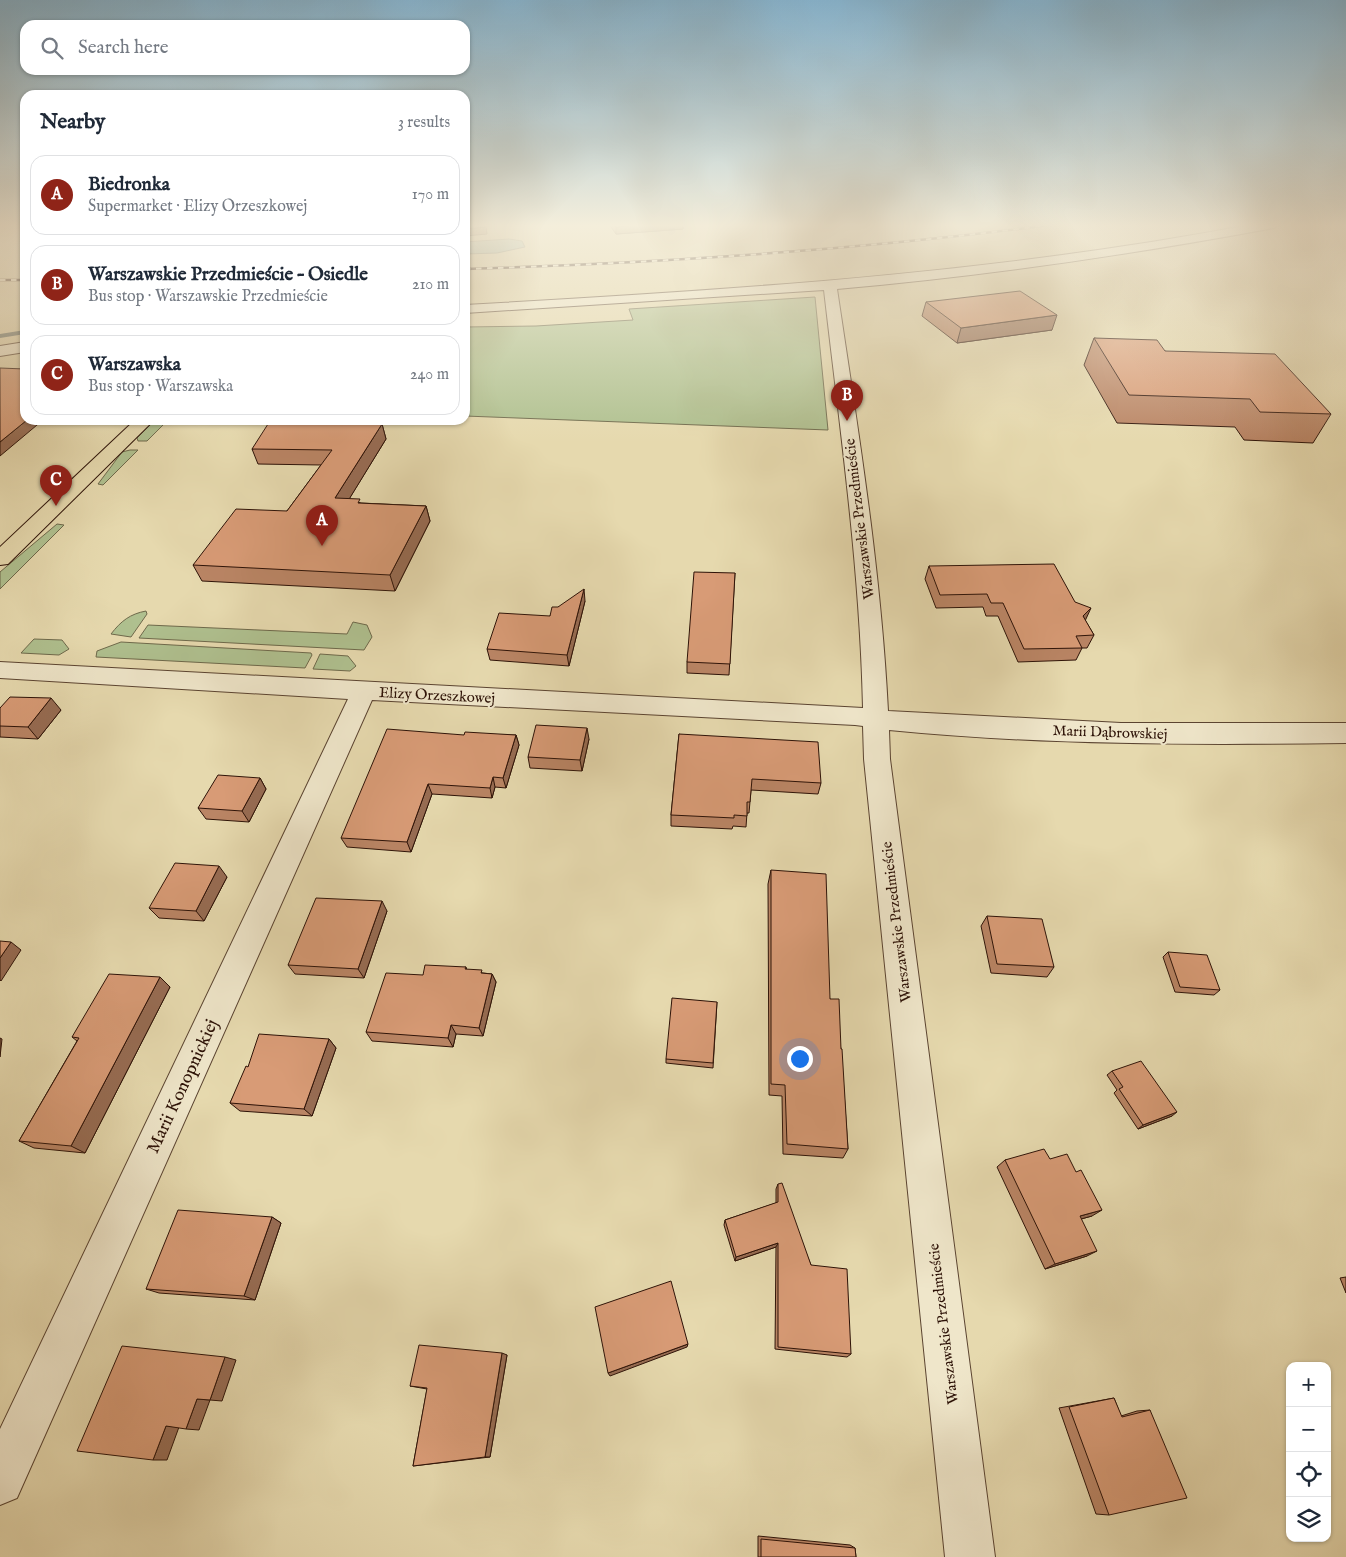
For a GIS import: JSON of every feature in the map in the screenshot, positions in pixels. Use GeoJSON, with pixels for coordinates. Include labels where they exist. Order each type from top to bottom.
{"type":"FeatureCollection","features":[{"type":"Feature","properties":{"kind":"main road"},"geometry":{"type":"LineString","coordinates":[[0,536],[119,425]]}},
{"type":"Feature","properties":{"kind":"main road"},"geometry":{"type":"LineString","coordinates":[[0,559],[140,425]]}},
{"type":"Feature","properties":{"kind":"street"},"geometry":{"type":"LineString","coordinates":[[470,309],[687,297]]}},
{"type":"Feature","properties":{"kind":"street","name":"Warszawskie Przedmieście"},"geometry":{"type":"LineString","coordinates":[[831,297],[854,469],[873,641],[877,759],[970,1557]]}},
{"type":"Feature","properties":{"kind":"street"},"geometry":{"type":"LineString","coordinates":[[0,351],[20,348]]}},
{"type":"Feature","properties":{"kind":"street"},"geometry":{"type":"LineString","coordinates":[[0,351],[20,352]]}},
{"type":"Feature","properties":{"kind":"street","name":"Elizy Orzeszkowej"},"geometry":{"type":"LineString","coordinates":[[0,670],[855,716],[875,719]]}},
{"type":"Feature","properties":{"kind":"street","name":"Marii Konopnickiej"},"geometry":{"type":"LineString","coordinates":[[0,1481],[364,691]]}},
{"type":"Feature","properties":{"kind":"street","name":"Marii Dąbrowskiej"},"geometry":{"type":"LineString","coordinates":[[875,719],[1031,730],[1135,734],[1346,733]]}},
{"type":"Feature","properties":{"kind":"green space"},"geometry":{"type":"Polygon","coordinates":[[[815,297],[828,430],[470,416],[470,327],[536,326],[633,320],[629,309],[815,297]]]}},
{"type":"Feature","properties":{"kind":"green space"},"geometry":{"type":"Polygon","coordinates":[[[150,425],[163,425],[147,441],[138,441],[137,438],[150,425]]]}},
{"type":"Feature","properties":{"kind":"green space"},"geometry":{"type":"Polygon","coordinates":[[[138,450],[103,485],[98,484],[122,452],[138,450]]]}},
{"type":"Feature","properties":{"kind":"green space"},"geometry":{"type":"Polygon","coordinates":[[[57,524],[64,525],[0,589],[0,572],[57,524]]]}},
{"type":"Feature","properties":{"kind":"green space"},"geometry":{"type":"Polygon","coordinates":[[[146,611],[147,614],[131,637],[111,634],[126,619],[146,611]]]}},
{"type":"Feature","properties":{"kind":"green space"},"geometry":{"type":"Polygon","coordinates":[[[353,622],[367,625],[372,637],[364,650],[139,638],[148,625],[347,634],[353,622]]]}},
{"type":"Feature","properties":{"kind":"green space"},"geometry":{"type":"Polygon","coordinates":[[[34,639],[62,640],[69,649],[59,655],[21,653],[34,639]]]}},
{"type":"Feature","properties":{"kind":"green space"},"geometry":{"type":"Polygon","coordinates":[[[121,642],[311,653],[312,655],[305,668],[96,657],[97,651],[121,642]]]}},
{"type":"Feature","properties":{"kind":"green space"},"geometry":{"type":"Polygon","coordinates":[[[320,654],[348,656],[356,666],[350,671],[313,669],[320,654]]]}},
{"type":"Feature","properties":{"kind":"building"},"geometry":{"type":"Polygon","coordinates":[[[972,297],[1029,297],[1057,315],[961,328],[926,302],[972,297]]]}},
{"type":"Feature","properties":{"kind":"building"},"geometry":{"type":"Polygon","coordinates":[[[1094,338],[1157,340],[1165,351],[1275,354],[1331,414],[1260,412],[1250,399],[1129,395],[1094,338]]]}},
{"type":"Feature","properties":{"kind":"building"},"geometry":{"type":"Polygon","coordinates":[[[0,368],[20,369],[21,425],[0,442],[0,368]]]}},
{"type":"Feature","properties":{"kind":"building"},"geometry":{"type":"Polygon","coordinates":[[[267,425],[381,425],[335,498],[360,499],[358,503],[426,506],[390,575],[193,565],[236,509],[287,511],[332,450],[252,449],[267,425]]]}},
{"type":"Feature","properties":{"kind":"building"},"geometry":{"type":"Polygon","coordinates":[[[1054,564],[1075,602],[1091,608],[1083,616],[1094,635],[1076,636],[1082,648],[1024,649],[1003,603],[991,603],[987,594],[940,595],[929,566],[1054,564]]]}},
{"type":"Feature","properties":{"kind":"building"},"geometry":{"type":"Polygon","coordinates":[[[694,572],[735,573],[730,664],[687,662],[694,572]]]}},
{"type":"Feature","properties":{"kind":"building"},"geometry":{"type":"Polygon","coordinates":[[[584,589],[567,655],[487,649],[499,613],[550,616],[552,607],[558,607],[584,589]]]}},
{"type":"Feature","properties":{"kind":"building"},"geometry":{"type":"Polygon","coordinates":[[[10,697],[51,698],[28,727],[0,726],[0,708],[10,697]]]}},
{"type":"Feature","properties":{"kind":"building"},"geometry":{"type":"Polygon","coordinates":[[[536,725],[587,728],[580,760],[528,757],[536,725]]]}},
{"type":"Feature","properties":{"kind":"building"},"geometry":{"type":"Polygon","coordinates":[[[387,729],[464,735],[465,732],[516,735],[503,778],[493,777],[490,788],[428,784],[407,842],[341,838],[387,729]]]}},
{"type":"Feature","properties":{"kind":"building"},"geometry":{"type":"Polygon","coordinates":[[[679,734],[818,742],[821,783],[752,779],[750,802],[747,802],[747,816],[734,815],[734,818],[671,815],[679,734]]]}},
{"type":"Feature","properties":{"kind":"building"},"geometry":{"type":"Polygon","coordinates":[[[218,775],[260,778],[242,811],[198,808],[218,775]]]}},
{"type":"Feature","properties":{"kind":"building"},"geometry":{"type":"Polygon","coordinates":[[[175,863],[219,866],[196,911],[149,908],[175,863]]]}},
{"type":"Feature","properties":{"kind":"building"},"geometry":{"type":"Polygon","coordinates":[[[771,870],[826,874],[830,999],[839,999],[848,1149],[787,1144],[785,1085],[771,1084],[771,870]]]}},
{"type":"Feature","properties":{"kind":"building"},"geometry":{"type":"Polygon","coordinates":[[[316,898],[382,901],[358,969],[288,965],[316,898]]]}},
{"type":"Feature","properties":{"kind":"building"},"geometry":{"type":"Polygon","coordinates":[[[987,916],[1042,919],[1054,967],[997,964],[987,916]]]}},
{"type":"Feature","properties":{"kind":"building"},"geometry":{"type":"Polygon","coordinates":[[[0,941],[11,942],[0,958],[0,941]]]}},
{"type":"Feature","properties":{"kind":"building"},"geometry":{"type":"Polygon","coordinates":[[[1168,952],[1207,955],[1220,990],[1180,987],[1168,952]]]}},
{"type":"Feature","properties":{"kind":"building"},"geometry":{"type":"Polygon","coordinates":[[[425,965],[466,967],[465,969],[482,970],[481,973],[492,974],[479,1028],[451,1025],[448,1038],[366,1032],[386,973],[423,975],[425,965]]]}},
{"type":"Feature","properties":{"kind":"building"},"geometry":{"type":"Polygon","coordinates":[[[109,974],[160,977],[71,1146],[19,1141],[79,1038],[72,1037],[109,974]]]}},
{"type":"Feature","properties":{"kind":"building"},"geometry":{"type":"Polygon","coordinates":[[[672,998],[717,1002],[713,1063],[666,1059],[672,998]]]}},
{"type":"Feature","properties":{"kind":"building"},"geometry":{"type":"Polygon","coordinates":[[[259,1034],[329,1039],[304,1109],[230,1103],[246,1066],[248,1067],[259,1034]]]}},
{"type":"Feature","properties":{"kind":"building"},"geometry":{"type":"Polygon","coordinates":[[[1141,1061],[1177,1112],[1143,1125],[1119,1089],[1123,1087],[1112,1071],[1141,1061]]]}},
{"type":"Feature","properties":{"kind":"building"},"geometry":{"type":"Polygon","coordinates":[[[1044,1149],[1050,1159],[1067,1154],[1076,1172],[1081,1170],[1102,1210],[1080,1216],[1097,1251],[1055,1264],[1005,1160],[1044,1149]]]}},
{"type":"Feature","properties":{"kind":"building"},"geometry":{"type":"Polygon","coordinates":[[[782,1183],[811,1265],[847,1269],[851,1354],[778,1347],[778,1243],[736,1257],[725,1220],[778,1202],[778,1184],[782,1183]]]}},
{"type":"Feature","properties":{"kind":"building"},"geometry":{"type":"Polygon","coordinates":[[[178,1210],[272,1217],[244,1296],[146,1289],[178,1210]]]}},
{"type":"Feature","properties":{"kind":"building"},"geometry":{"type":"Polygon","coordinates":[[[671,1281],[688,1344],[608,1373],[595,1307],[671,1281]]]}},
{"type":"Feature","properties":{"kind":"building"},"geometry":{"type":"Polygon","coordinates":[[[419,1345],[502,1353],[485,1457],[413,1466],[427,1388],[410,1386],[419,1345]]]}},
{"type":"Feature","properties":{"kind":"building"},"geometry":{"type":"Polygon","coordinates":[[[122,1346],[225,1357],[210,1400],[197,1399],[186,1429],[166,1426],[153,1460],[77,1451],[122,1346]]]}},
{"type":"Feature","properties":{"kind":"building"},"geometry":{"type":"Polygon","coordinates":[[[1114,1398],[1122,1417],[1150,1410],[1187,1498],[1109,1515],[1069,1407],[1114,1398]]]}},
{"type":"Feature","properties":{"kind":"building"},"geometry":{"type":"Polygon","coordinates":[[[761,1539],[855,1548],[856,1557],[761,1557],[761,1539]]]}},
{"type":"Feature","properties":{"kind":"waterway"},"geometry":{"type":"LineString","coordinates":[[0,336],[20,333]]}},
{"type":"Feature","properties":{"kind":"place","name":"Warszawskie Przedmieście – Osiedle"},"geometry":{"type":"Point","coordinates":[847,421]}},
{"type":"Feature","properties":{"kind":"place","name":"Warszawska"},"geometry":{"type":"Point","coordinates":[56,506]}},
{"type":"Feature","properties":{"kind":"place","name":"Biedronka"},"geometry":{"type":"Point","coordinates":[322,546]}}]}
